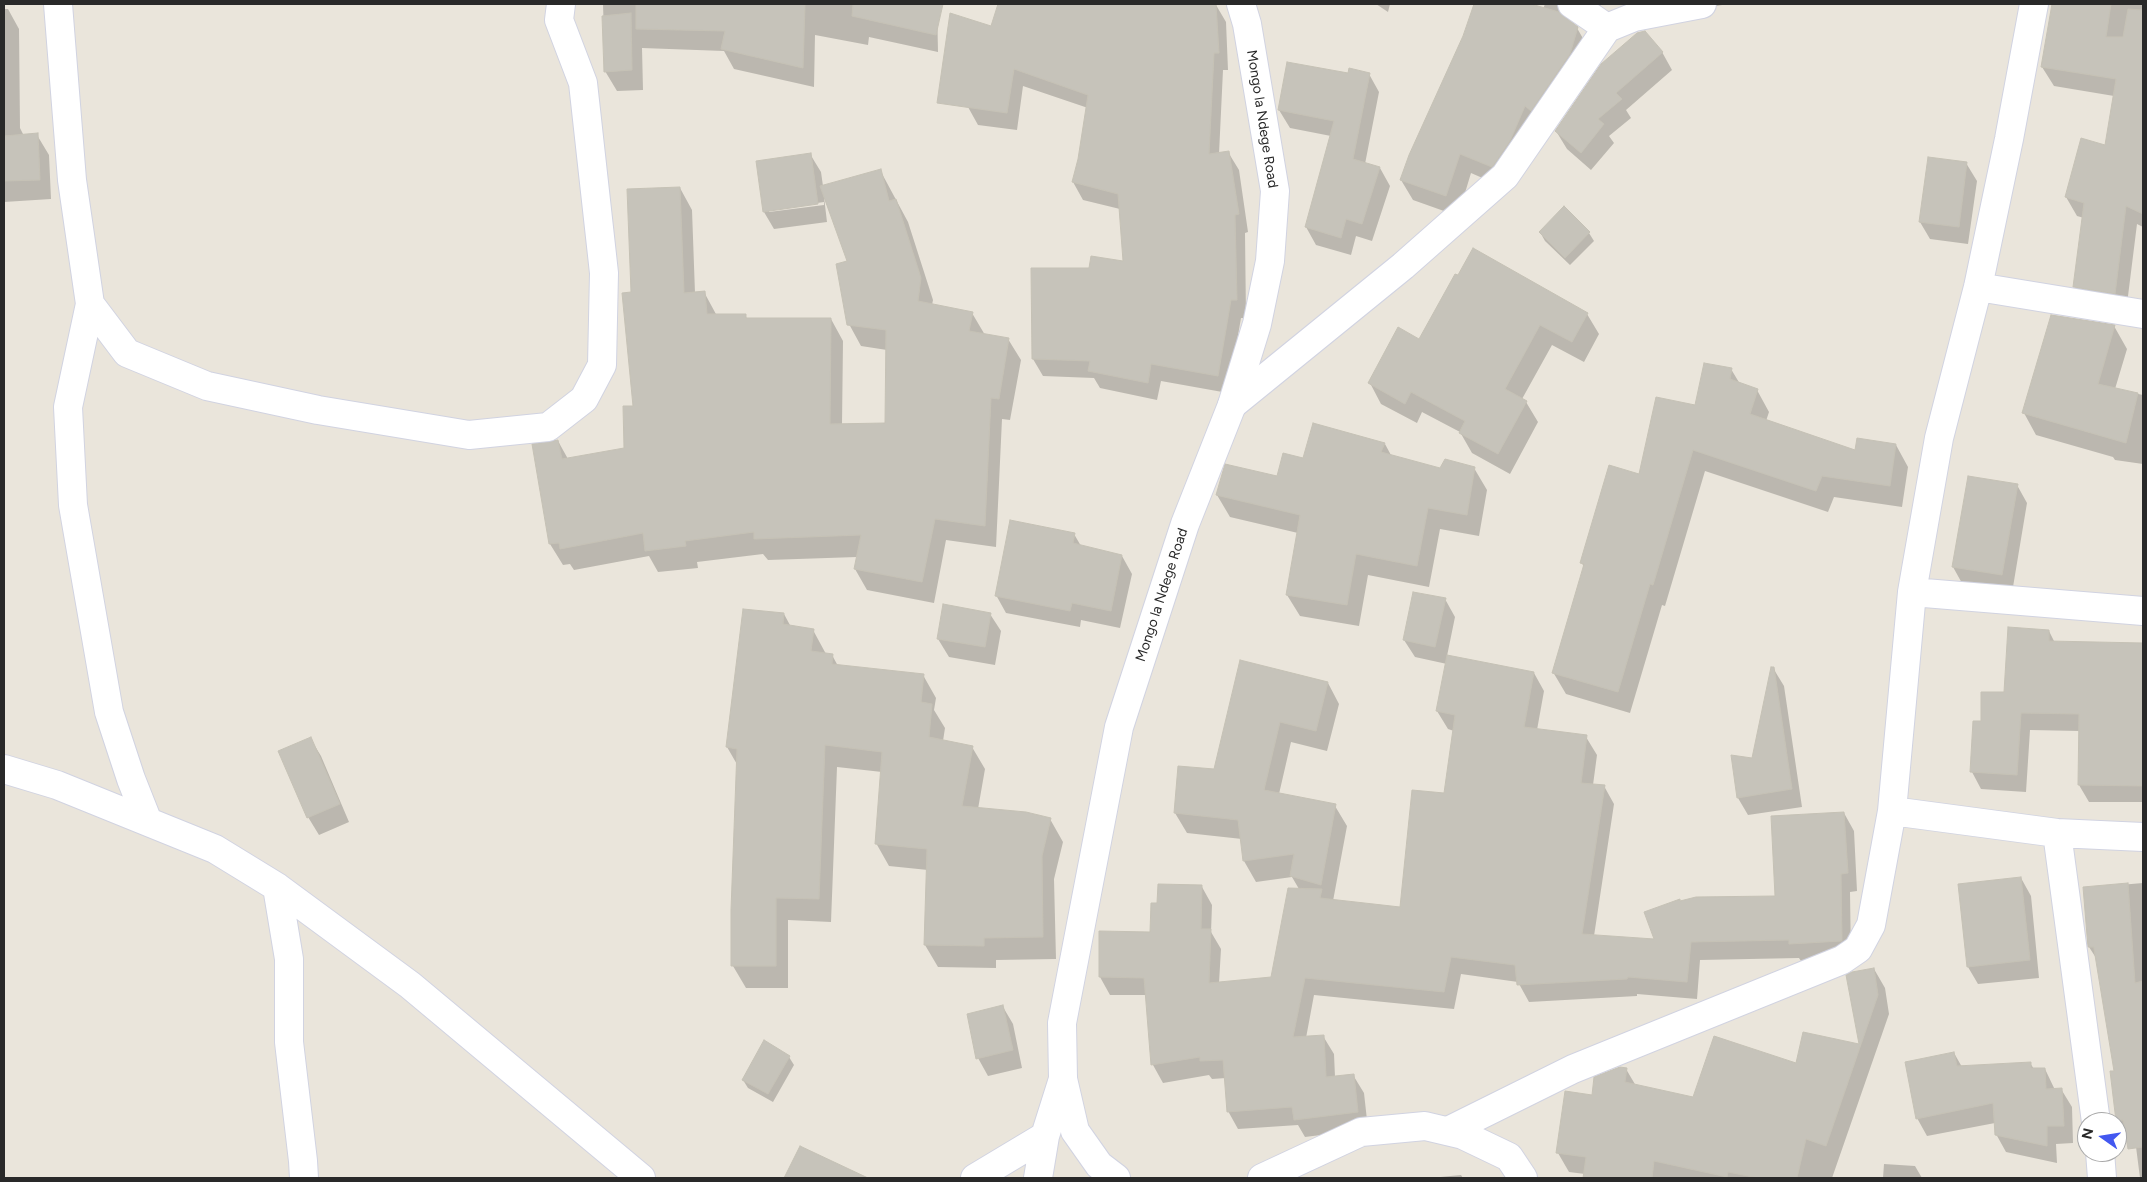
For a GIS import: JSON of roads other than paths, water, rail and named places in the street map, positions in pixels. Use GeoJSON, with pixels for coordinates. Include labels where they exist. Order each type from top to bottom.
{"type":"FeatureCollection","features":[{"type":"Feature","properties":{"kind":"street"},"geometry":{"type":"LineString","coordinates":[[58,4],[72,180],[90,304],[68,407],[73,505],[109,712],[131,779],[148,822]]}},
{"type":"Feature","properties":{"kind":"street"},"geometry":{"type":"LineString","coordinates":[[90,304],[127,353],[207,386],[318,410],[469,435],[548,427],[584,399],[602,365],[604,273],[583,83],[559,20],[561,4]]}},
{"type":"Feature","properties":{"kind":"street","name":"Mongo la Ndege Road"},"geometry":{"type":"LineString","coordinates":[[1116,1178],[1099,1165],[1074,1131],[1063,1079],[1062,1023],[1119,727],[1185,524],[1232,405],[1257,324],[1270,261],[1275,191],[1247,24],[1241,4]]}},
{"type":"Feature","properties":{"kind":"street"},"geometry":{"type":"LineString","coordinates":[[1572,4],[1607,28]]}},
{"type":"Feature","properties":{"kind":"street"},"geometry":{"type":"LineString","coordinates":[[1232,405],[1403,266],[1505,176],[1607,28],[1634,17],[1702,4]]}},
{"type":"Feature","properties":{"kind":"street"},"geometry":{"type":"LineString","coordinates":[[1450,1130],[1574,1069],[1842,960],[1858,949],[1871,925],[1892,811],[1912,592],[1939,438],[1978,287],[2009,140],[2034,4]]}},
{"type":"Feature","properties":{"kind":"street"},"geometry":{"type":"LineString","coordinates":[[1978,287],[2143,314]]}},
{"type":"Feature","properties":{"kind":"street"},"geometry":{"type":"LineString","coordinates":[[1912,592],[2143,611]]}},
{"type":"Feature","properties":{"kind":"street"},"geometry":{"type":"LineString","coordinates":[[4,770],[57,785],[215,849],[277,888],[410,985],[641,1178]]}},
{"type":"Feature","properties":{"kind":"street"},"geometry":{"type":"LineString","coordinates":[[1892,811],[2057,833],[2143,837]]}},
{"type":"Feature","properties":{"kind":"street"},"geometry":{"type":"LineString","coordinates":[[2057,833],[2095,1112]]}},
{"type":"Feature","properties":{"kind":"street"},"geometry":{"type":"LineString","coordinates":[[277,888],[289,959],[289,1042],[304,1161],[304,1178]]}},
{"type":"Feature","properties":{"kind":"street"},"geometry":{"type":"LineString","coordinates":[[1038,1178],[1045,1136],[1063,1079]]}},
{"type":"Feature","properties":{"kind":"street"},"geometry":{"type":"LineString","coordinates":[[1262,1178],[1361,1132],[1425,1126],[1450,1130],[1464,1135],[1509,1157],[1523,1178]]}},
{"type":"Feature","properties":{"kind":"street"},"geometry":{"type":"LineString","coordinates":[[975,1178],[1045,1136]]}},
{"type":"Feature","properties":{"kind":"street"},"geometry":{"type":"LineString","coordinates":[[2101,1162],[2102,1178]]}}]}
